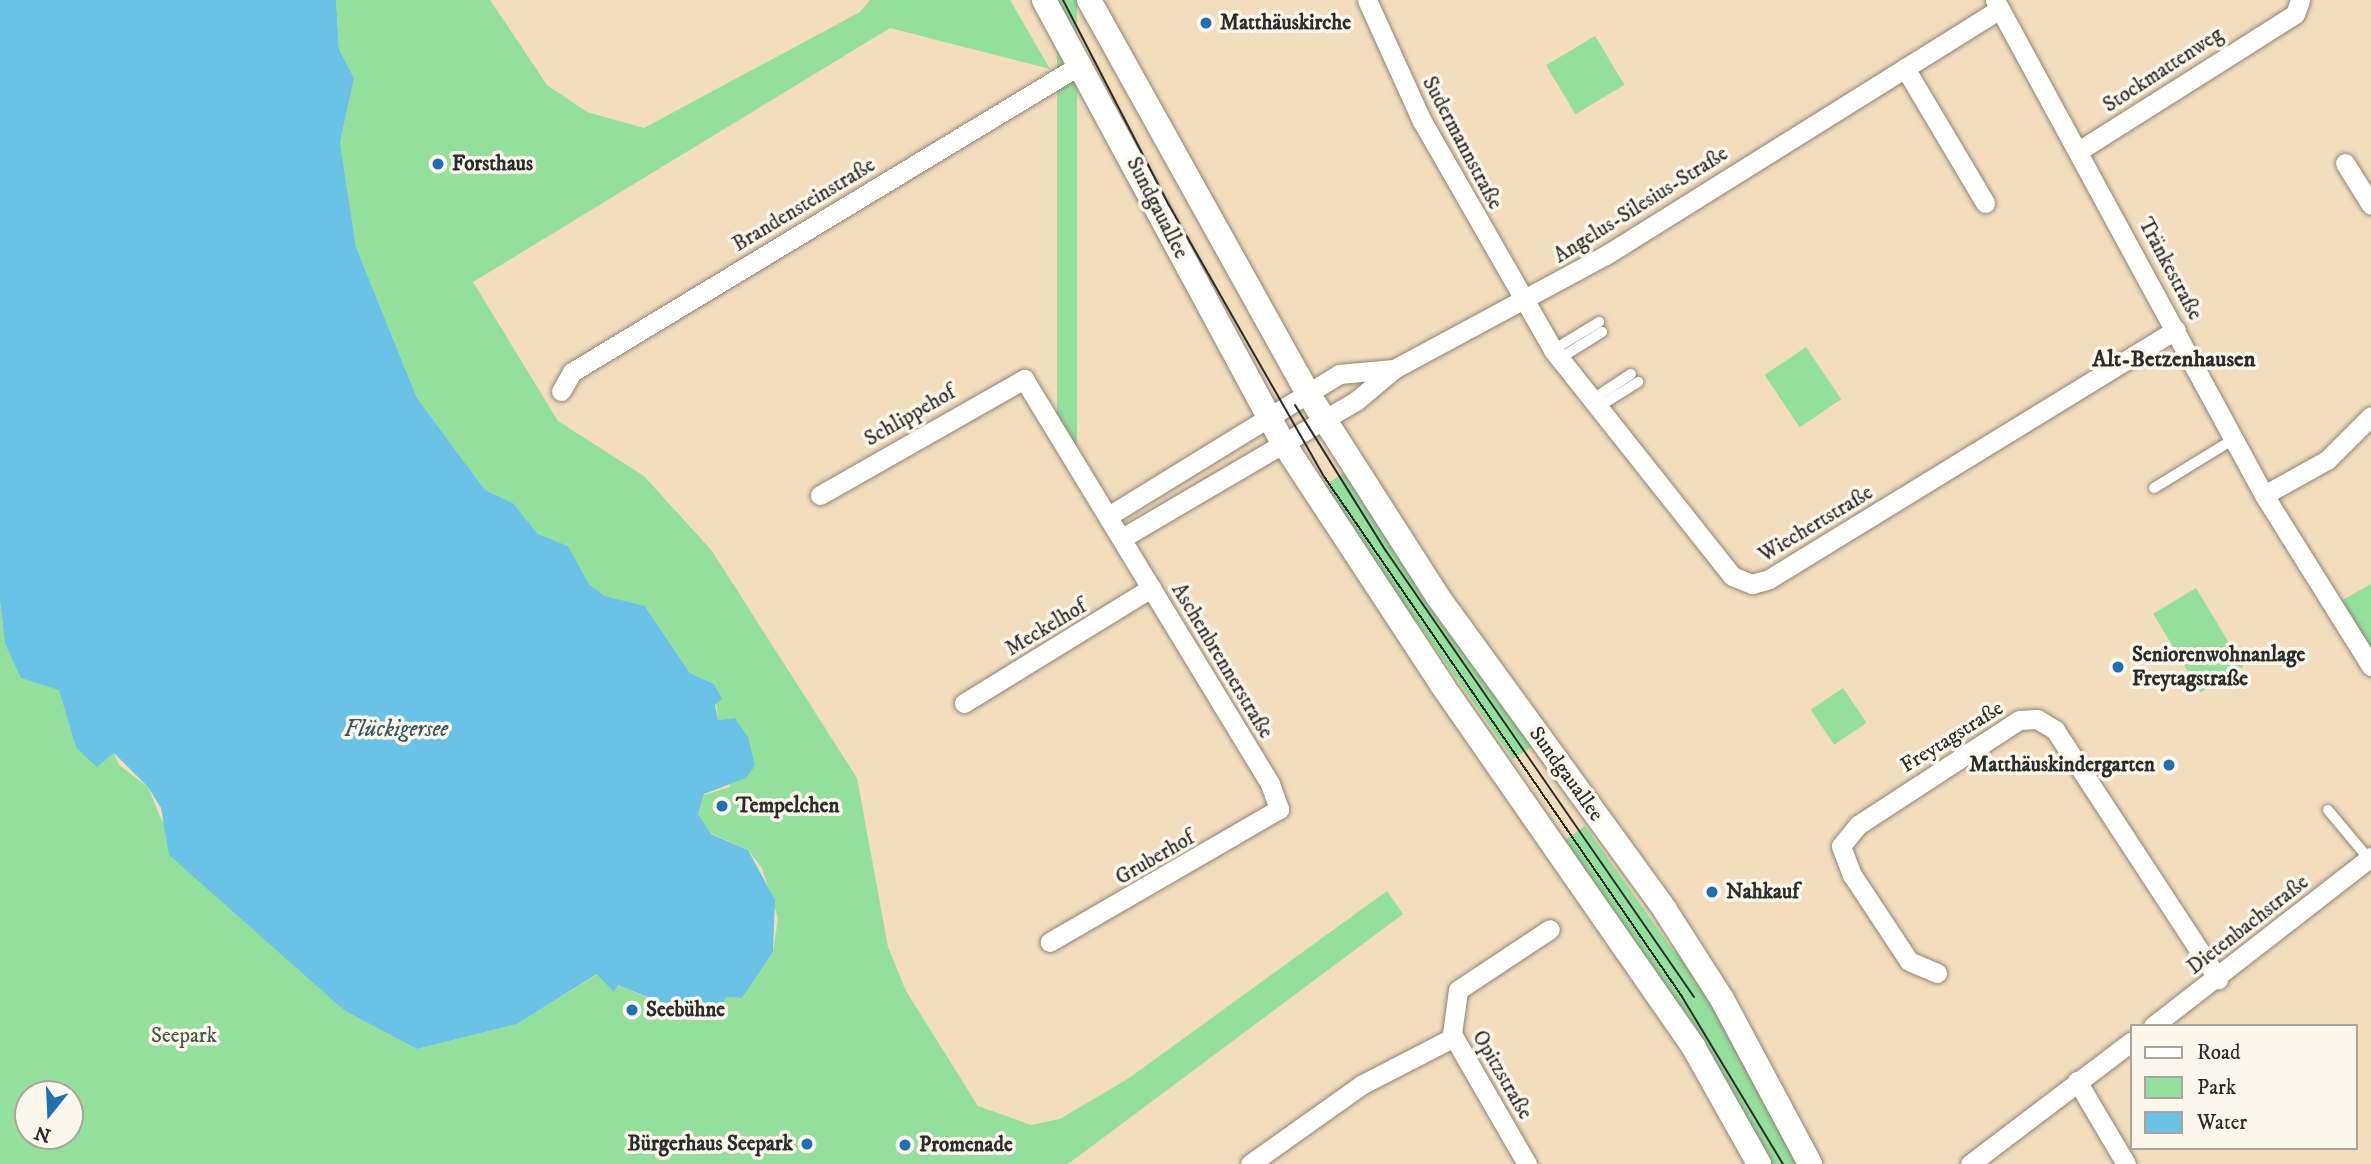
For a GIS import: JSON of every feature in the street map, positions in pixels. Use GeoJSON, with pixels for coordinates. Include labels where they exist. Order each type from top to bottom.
{"type":"FeatureCollection","features":[{"type":"Feature","properties":{"kind":"street","name":"Sundgauallee"},"geometry":{"type":"LineString","coordinates":[[1044,0],[1282,441],[1434,674],[1695,1048],[1759,1164]]}},
{"type":"Feature","properties":{"kind":"street","name":"Sundgauallee"},"geometry":{"type":"LineString","coordinates":[[1089,0],[1307,392],[1438,597],[1665,911],[1722,999],[1810,1164]]}},
{"type":"Feature","properties":{"kind":"street","name":"Sudermannstraße"},"geometry":{"type":"LineString","coordinates":[[1367,0],[1422,121],[1524,304]]}},
{"type":"Feature","properties":{"kind":"street","name":"Stockmattenweg"},"geometry":{"type":"LineString","coordinates":[[2080,150],[2294,13],[2300,0]]}},
{"type":"Feature","properties":{"kind":"street","name":"Angelus-Silesius-Straße"},"geometry":{"type":"LineString","coordinates":[[1325,418],[1356,401],[1394,369],[1524,304],[1905,68],[1998,5]]}},
{"type":"Feature","properties":{"kind":"street","name":"Tränkestraße"},"geometry":{"type":"LineString","coordinates":[[1998,5],[2080,150],[2264,495],[2371,666]]}},
{"type":"Feature","properties":{"kind":"street","name":"Brandensteinstraße"},"geometry":{"type":"LineString","coordinates":[[561,391],[572,372],[1080,65]]}},
{"type":"Feature","properties":{"kind":"street"},"geometry":{"type":"LineString","coordinates":[[1905,68],[1985,203]]}},
{"type":"Feature","properties":{"kind":"street"},"geometry":{"type":"LineString","coordinates":[[2344,163],[2371,205]]}},
{"type":"Feature","properties":{"kind":"street","name":"Wiechertstraße"},"geometry":{"type":"LineString","coordinates":[[1524,304],[1592,405],[1722,568],[1759,584],[2176,330]]}},
{"type":"Feature","properties":{"kind":"street","name":"Angelus-Silesius-Straße"},"geometry":{"type":"LineString","coordinates":[[1307,392],[1339,374],[1394,369]]}},
{"type":"Feature","properties":{"kind":"street","name":"Schlippehof"},"geometry":{"type":"LineString","coordinates":[[820,495],[1024,379]]}},
{"type":"Feature","properties":{"kind":"street","name":"Aschenbrennerstraße"},"geometry":{"type":"LineString","coordinates":[[1024,379],[1124,537],[1279,809]]}},
{"type":"Feature","properties":{"kind":"street"},"geometry":{"type":"LineString","coordinates":[[1110,516],[1307,392]]}},
{"type":"Feature","properties":{"kind":"street"},"geometry":{"type":"LineString","coordinates":[[2264,495],[2327,460],[2371,415]]}},
{"type":"Feature","properties":{"kind":"street"},"geometry":{"type":"LineString","coordinates":[[1124,537],[1282,441],[1325,418]]}},
{"type":"Feature","properties":{"kind":"street","name":"Meckelhof"},"geometry":{"type":"LineString","coordinates":[[964,703],[1151,588]]}},
{"type":"Feature","properties":{"kind":"street","name":"Freytagstraße"},"geometry":{"type":"LineString","coordinates":[[1937,973],[1909,961],[1852,875],[1841,846],[1858,825],[1984,742],[2019,720],[2037,719],[2055,730],[2218,979]]}},
{"type":"Feature","properties":{"kind":"street","name":"Gruberhof"},"geometry":{"type":"LineString","coordinates":[[1051,942],[1279,809]]}},
{"type":"Feature","properties":{"kind":"street","name":"Dietenbachstraße"},"geometry":{"type":"LineString","coordinates":[[2156,1024],[2218,979],[2370,858]]}},
{"type":"Feature","properties":{"kind":"street","name":"Opitzstraße"},"geometry":{"type":"LineString","coordinates":[[1527,1164],[1452,1038],[1458,990],[1550,929]]}},
{"type":"Feature","properties":{"kind":"street"},"geometry":{"type":"LineString","coordinates":[[1250,1164],[1362,1085],[1452,1038]]}},
{"type":"Feature","properties":{"kind":"street"},"geometry":{"type":"LineString","coordinates":[[1970,1164],[2130,1043]]}},
{"type":"Feature","properties":{"kind":"street"},"geometry":{"type":"LineString","coordinates":[[2077,1081],[2126,1164]]}},
{"type":"Feature","properties":{"kind":"lane"},"geometry":{"type":"LineString","coordinates":[[1556,354],[1600,327]]}},
{"type":"Feature","properties":{"kind":"lane"},"geometry":{"type":"LineString","coordinates":[[1592,405],[1635,378]]}},
{"type":"Feature","properties":{"kind":"lane"},"geometry":{"type":"LineString","coordinates":[[2154,488],[2235,439]]}},
{"type":"Feature","properties":{"kind":"lane","name":"Dietenbachstraße"},"geometry":{"type":"LineString","coordinates":[[2328,810],[2370,858]]}},
{"type":"Feature","properties":{"kind":"green space","name":"Seepark"},"geometry":{"type":"Polygon","coordinates":[[[336,0],[490,0],[547,85],[587,112],[644,128],[860,12],[870,0],[1010,0],[1050,69],[890,28],[473,282],[558,421],[644,476],[712,551],[857,778],[888,947],[906,991],[978,1106],[1031,1125],[1060,1119],[1129,1078],[1387,891],[1403,914],[1068,1164],[0,1164],[0,600],[5,644],[21,677],[59,689],[76,748],[114,753],[119,765],[148,787],[161,819],[262,934],[345,1011],[417,1049],[517,1024],[598,974],[614,991],[618,985],[657,1002],[654,1016],[699,1018],[720,1010],[726,997],[742,998],[773,952],[778,918],[762,868],[748,850],[706,831],[698,814],[704,795],[730,787],[735,718],[718,720],[714,684],[690,673],[646,607],[605,596],[589,584],[568,546],[538,534],[513,503],[485,490],[417,398],[356,247],[340,143],[354,78],[339,49],[336,0]]]}},
{"type":"Feature","properties":{"kind":"green space"},"geometry":{"type":"Polygon","coordinates":[[[1057,0],[1077,0],[1077,448],[1057,448],[1057,0]]]}},
{"type":"Feature","properties":{"kind":"green space"},"geometry":{"type":"Polygon","coordinates":[[[1595,36],[1624,85],[1575,114],[1546,65],[1595,36]]]}},
{"type":"Feature","properties":{"kind":"green space"},"geometry":{"type":"Polygon","coordinates":[[[1806,347],[1841,399],[1800,427],[1765,375],[1806,347]]]}},
{"type":"Feature","properties":{"kind":"green space"},"geometry":{"type":"Polygon","coordinates":[[[1347,471],[1534,745],[1513,759],[1417,622],[1409,627],[1320,488],[1347,471]]]}},
{"type":"Feature","properties":{"kind":"green space"},"geometry":{"type":"Polygon","coordinates":[[[2371,584],[2371,651],[2339,602],[2371,584]]]}},
{"type":"Feature","properties":{"kind":"green space"},"geometry":{"type":"Polygon","coordinates":[[[2196,588],[2243,667],[2201,693],[2153,614],[2196,588]]]}},
{"type":"Feature","properties":{"kind":"green space"},"geometry":{"type":"Polygon","coordinates":[[[1843,688],[1866,723],[1834,745],[1811,710],[1843,688]]]}},
{"type":"Feature","properties":{"kind":"green space"},"geometry":{"type":"Polygon","coordinates":[[[1585,826],[1674,952],[1682,947],[1802,1164],[1767,1164],[1562,842],[1585,826]]]}},
{"type":"Feature","properties":{"kind":"water","name":"Flückigersee"},"geometry":{"type":"Polygon","coordinates":[[[0,0],[336,0],[339,49],[354,78],[340,143],[356,247],[417,398],[485,490],[513,503],[538,534],[568,546],[589,584],[605,596],[645,606],[690,673],[714,684],[722,699],[715,705],[718,720],[735,718],[748,737],[755,766],[746,778],[704,794],[698,814],[711,834],[748,850],[775,900],[773,952],[742,998],[726,997],[720,1010],[706,1016],[672,1019],[653,1016],[657,1001],[618,985],[614,992],[597,974],[517,1024],[417,1049],[345,1011],[169,855],[161,808],[148,787],[114,753],[97,767],[76,748],[59,690],[21,678],[5,644],[0,600],[0,0]]]}},
{"type":"Feature","properties":{"kind":"tram line"},"geometry":{"type":"LineString","coordinates":[[1063,0],[1169,205],[1325,478],[1681,995],[1783,1164]]}},
{"type":"Feature","properties":{"kind":"tram line"},"geometry":{"type":"LineString","coordinates":[[1295,405],[1386,551],[1694,997]]}},
{"type":"Feature","properties":{"kind":"place","name":"Matthäuskirche"},"geometry":{"type":"Point","coordinates":[1206,23]}},
{"type":"Feature","properties":{"kind":"place","name":"Forsthaus"},"geometry":{"type":"Point","coordinates":[438,164]}},
{"type":"Feature","properties":{"kind":"place","name":"Seniorenwohnanlage Freytagstraße"},"geometry":{"type":"Point","coordinates":[2118,667]}},
{"type":"Feature","properties":{"kind":"place","name":"Matthäuskindergarten"},"geometry":{"type":"Point","coordinates":[2169,765]}},
{"type":"Feature","properties":{"kind":"place","name":"Tempelchen"},"geometry":{"type":"Point","coordinates":[722,806]}},
{"type":"Feature","properties":{"kind":"place","name":"Nahkauf"},"geometry":{"type":"Point","coordinates":[1712,892]}},
{"type":"Feature","properties":{"kind":"place","name":"Seebühne"},"geometry":{"type":"Point","coordinates":[632,1010]}},
{"type":"Feature","properties":{"kind":"place","name":"Bürgerhaus Seepark"},"geometry":{"type":"Point","coordinates":[807,1144]}},
{"type":"Feature","properties":{"kind":"place","name":"Promenade"},"geometry":{"type":"Point","coordinates":[905,1145]}},
{"type":"Feature","properties":{"kind":"district","name":"Alt-Betzenhausen"},"geometry":{"type":"Point","coordinates":[2174,360]}}]}
